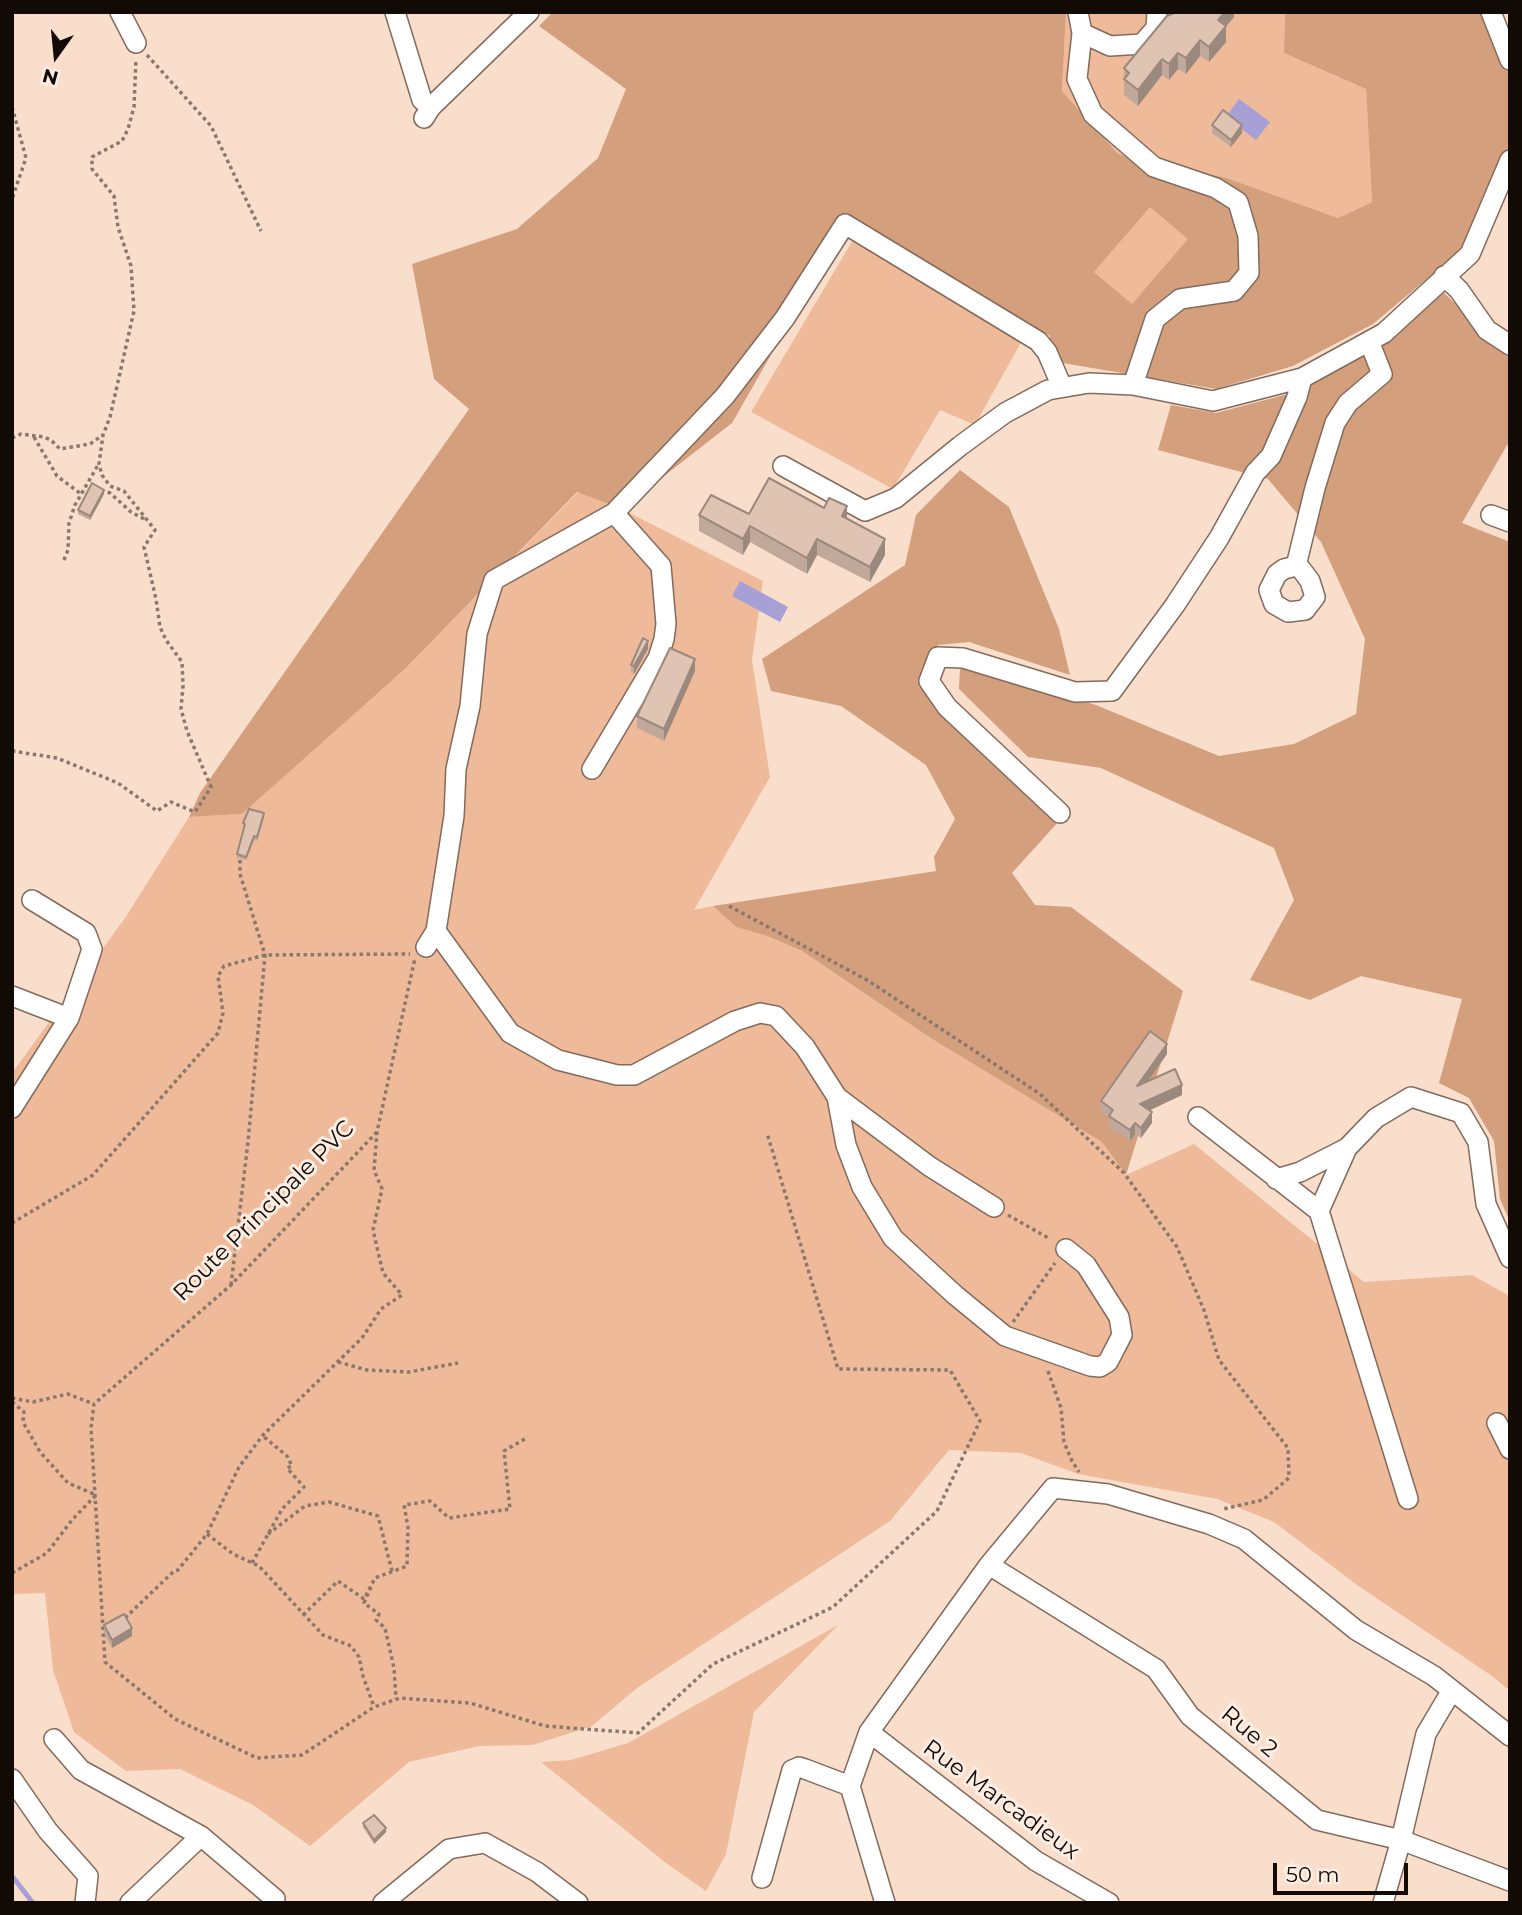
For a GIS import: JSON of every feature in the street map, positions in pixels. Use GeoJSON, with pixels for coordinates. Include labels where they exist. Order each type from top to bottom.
{"type":"FeatureCollection","features":[{"type":"Feature","properties":{"kind":"street"},"geometry":{"type":"LineString","coordinates":[[120,12],[136,43]]}},
{"type":"Feature","properties":{"kind":"street"},"geometry":{"type":"LineString","coordinates":[[395,12],[428,112],[529,12]]}},
{"type":"Feature","properties":{"kind":"street"},"geometry":{"type":"LineString","coordinates":[[1078,12],[1082,33],[1077,79],[1093,114],[1154,167],[1216,188],[1238,202],[1248,236],[1249,273],[1234,291],[1180,299],[1156,319],[1133,385]]}},
{"type":"Feature","properties":{"kind":"street"},"geometry":{"type":"LineString","coordinates":[[1082,33],[1110,46],[1142,44],[1156,28],[1157,12]]}},
{"type":"Feature","properties":{"kind":"street"},"geometry":{"type":"LineString","coordinates":[[1491,12],[1510,60]]}},
{"type":"Feature","properties":{"kind":"street"},"geometry":{"type":"LineString","coordinates":[[783,466],[865,511],[896,498],[1005,413],[1048,390],[1089,383],[1133,385],[1213,401],[1301,378],[1384,333],[1470,254],[1510,160]]}},
{"type":"Feature","properties":{"kind":"street"},"geometry":{"type":"LineString","coordinates":[[995,1207],[929,1166],[837,1097],[805,1047],[776,1016],[760,1013],[735,1021],[634,1075],[617,1075],[558,1060],[510,1033],[426,944],[454,816],[456,769],[470,706],[477,634],[494,580],[614,513],[725,396],[785,318],[845,224],[1038,341],[1047,352],[1062,387]]}},
{"type":"Feature","properties":{"kind":"street"},"geometry":{"type":"LineString","coordinates":[[1444,276],[1459,290],[1487,330],[1510,345]]}},
{"type":"Feature","properties":{"kind":"street"},"geometry":{"type":"LineString","coordinates":[[1296,566],[1335,422],[1348,403],[1382,374],[1369,341]]}},
{"type":"Feature","properties":{"kind":"street"},"geometry":{"type":"LineString","coordinates":[[1060,813],[947,707],[929,681],[938,657],[963,658],[1075,692],[1112,691],[1175,605],[1219,538],[1255,474],[1271,456],[1297,397],[1301,378]]}},
{"type":"Feature","properties":{"kind":"street"},"geometry":{"type":"LineString","coordinates":[[592,769],[658,658],[666,624],[661,566],[614,513]]}},
{"type":"Feature","properties":{"kind":"street"},"geometry":{"type":"LineString","coordinates":[[12,1108],[69,1018],[92,948],[86,933],[32,900]]}},
{"type":"Feature","properties":{"kind":"street"},"geometry":{"type":"LineString","coordinates":[[12,996],[69,1018]]}},
{"type":"Feature","properties":{"kind":"street"},"geometry":{"type":"LineString","coordinates":[[837,1097],[846,1145],[862,1187],[893,1238],[1005,1336],[1090,1366],[1100,1367],[1108,1362],[1122,1335],[1119,1317],[1086,1265],[1066,1249]]}},
{"type":"Feature","properties":{"kind":"street"},"geometry":{"type":"LineString","coordinates":[[1276,1179],[1300,1172],[1346,1148],[1376,1118],[1411,1097],[1461,1113],[1478,1142],[1486,1204],[1510,1258]]}},
{"type":"Feature","properties":{"kind":"street"},"geometry":{"type":"LineString","coordinates":[[1198,1117],[1319,1211],[1408,1499]]}},
{"type":"Feature","properties":{"kind":"street"},"geometry":{"type":"LineString","coordinates":[[1319,1211],[1346,1148]]}},
{"type":"Feature","properties":{"kind":"street"},"geometry":{"type":"LineString","coordinates":[[1497,1423],[1510,1449]]}},
{"type":"Feature","properties":{"kind":"street"},"geometry":{"type":"LineString","coordinates":[[885,1903],[850,1786],[869,1732],[989,1565],[1053,1488],[1108,1494],[1209,1524],[1244,1539],[1356,1630],[1434,1676],[1510,1736]]}},
{"type":"Feature","properties":{"kind":"street","name":"Rue 2"},"geometry":{"type":"LineString","coordinates":[[989,1565],[1156,1669],[1191,1716],[1317,1819],[1401,1840],[1510,1881]]}},
{"type":"Feature","properties":{"kind":"street"},"geometry":{"type":"LineString","coordinates":[[1383,1903],[1426,1734],[1452,1690]]}},
{"type":"Feature","properties":{"kind":"street","name":"Rue Marcadieux"},"geometry":{"type":"LineString","coordinates":[[869,1732],[1036,1861],[1109,1903]]}},
{"type":"Feature","properties":{"kind":"street"},"geometry":{"type":"LineString","coordinates":[[54,1739],[81,1770],[201,1836],[275,1899]]}},
{"type":"Feature","properties":{"kind":"street"},"geometry":{"type":"LineString","coordinates":[[762,1878],[792,1770],[799,1767],[850,1786]]}},
{"type":"Feature","properties":{"kind":"street"},"geometry":{"type":"LineString","coordinates":[[12,1779],[48,1831],[88,1876],[85,1903]]}},
{"type":"Feature","properties":{"kind":"street"},"geometry":{"type":"LineString","coordinates":[[131,1903],[201,1836]]}},
{"type":"Feature","properties":{"kind":"street"},"geometry":{"type":"LineString","coordinates":[[383,1903],[449,1849],[485,1843],[537,1872],[579,1903]]}},
{"type":"Feature","properties":{"kind":"street"},"geometry":{"type":"LineString","coordinates":[[1074,1884],[1095,1903]]}},
{"type":"Feature","properties":{"kind":"path"},"geometry":{"type":"LineString","coordinates":[[136,43],[211,126],[261,231]]}},
{"type":"Feature","properties":{"kind":"path"},"geometry":{"type":"LineString","coordinates":[[12,751],[57,758],[118,783],[157,811],[171,802],[195,812],[211,788],[181,709],[182,662],[160,627],[144,547],[155,530],[124,491],[110,486],[102,475],[99,464],[103,435],[125,358],[134,311],[131,266],[118,227],[114,196],[92,169],[92,157],[122,141],[128,129],[134,107],[136,43]]}},
{"type":"Feature","properties":{"kind":"path"},"geometry":{"type":"LineString","coordinates":[[12,107],[26,158],[12,199]]}},
{"type":"Feature","properties":{"kind":"path"},"geometry":{"type":"LineString","coordinates":[[12,438],[21,434],[51,440],[60,449],[90,444],[103,435]]}},
{"type":"Feature","properties":{"kind":"path"},"geometry":{"type":"LineString","coordinates":[[34,437],[57,476],[81,494]]}},
{"type":"Feature","properties":{"kind":"path"},"geometry":{"type":"LineString","coordinates":[[64,560],[68,550],[69,523],[81,494],[99,464]]}},
{"type":"Feature","properties":{"kind":"path"},"geometry":{"type":"LineString","coordinates":[[88,481],[105,493],[110,493],[131,512],[148,521]]}},
{"type":"Feature","properties":{"kind":"path"},"geometry":{"type":"LineString","coordinates":[[240,845],[240,874],[265,955]]}},
{"type":"Feature","properties":{"kind":"path"},"geometry":{"type":"LineString","coordinates":[[729,906],[867,980],[1040,1094],[1124,1173],[1177,1247],[1204,1310],[1219,1360],[1288,1448],[1289,1478],[1263,1500],[1211,1512]]}},
{"type":"Feature","properties":{"kind":"path"},"geometry":{"type":"LineString","coordinates":[[12,1223],[93,1175],[218,1033],[223,1013],[218,976],[223,966],[265,955],[426,944]]}},
{"type":"Feature","properties":{"kind":"path","name":"Route Principale PVC"},"geometry":{"type":"LineString","coordinates":[[94,1404],[231,1285],[377,1132],[426,944]]}},
{"type":"Feature","properties":{"kind":"path","name":"Route Principale PVC"},"geometry":{"type":"LineString","coordinates":[[231,1285],[248,1142],[265,955]]}},
{"type":"Feature","properties":{"kind":"path"},"geometry":{"type":"LineString","coordinates":[[116,1622],[129,1616],[178,1570],[207,1534],[239,1467],[263,1435],[362,1338],[381,1309],[402,1295],[383,1273],[373,1230],[382,1189],[374,1170],[377,1132]]}},
{"type":"Feature","properties":{"kind":"path"},"geometry":{"type":"LineString","coordinates":[[12,1400],[33,1402],[68,1394],[94,1404],[91,1428],[105,1662],[175,1719],[257,1758],[302,1755],[374,1707],[396,1699],[470,1703],[545,1726],[638,1733],[713,1664],[833,1607],[937,1511],[980,1421],[950,1370],[838,1369],[767,1133]]}},
{"type":"Feature","properties":{"kind":"path"},"geometry":{"type":"LineString","coordinates":[[995,1207],[1066,1249],[1028,1299],[1005,1336]]}},
{"type":"Feature","properties":{"kind":"path"},"geometry":{"type":"LineString","coordinates":[[1040,1349],[1061,1408],[1064,1442],[1082,1475]]}},
{"type":"Feature","properties":{"kind":"path"},"geometry":{"type":"LineString","coordinates":[[338,1362],[367,1370],[409,1372],[458,1363]]}},
{"type":"Feature","properties":{"kind":"path"},"geometry":{"type":"LineString","coordinates":[[12,1400],[24,1412],[23,1422],[40,1452],[68,1483],[96,1495]]}},
{"type":"Feature","properties":{"kind":"path"},"geometry":{"type":"LineString","coordinates":[[252,1563],[282,1509],[304,1487],[287,1468],[292,1466],[287,1456],[263,1435]]}},
{"type":"Feature","properties":{"kind":"path"},"geometry":{"type":"LineString","coordinates":[[303,1615],[338,1581],[364,1599],[373,1580],[407,1566],[408,1527],[404,1505],[430,1501],[449,1518],[510,1509],[504,1451],[528,1437]]}},
{"type":"Feature","properties":{"kind":"path"},"geometry":{"type":"LineString","coordinates":[[12,1573],[47,1553],[72,1520],[96,1495]]}},
{"type":"Feature","properties":{"kind":"path"},"geometry":{"type":"LineString","coordinates":[[268,1534],[305,1506],[329,1502],[378,1516],[393,1571]]}},
{"type":"Feature","properties":{"kind":"path"},"geometry":{"type":"LineString","coordinates":[[207,1534],[233,1554],[260,1566],[323,1635],[351,1646],[359,1657],[374,1707]]}},
{"type":"Feature","properties":{"kind":"path"},"geometry":{"type":"LineString","coordinates":[[373,1580],[370,1595],[364,1603],[379,1614],[376,1620],[385,1628],[394,1668],[396,1699]]}},
{"type":"Feature","properties":{"kind":"shaded area"},"geometry":{"type":"Polygon","coordinates":[[[553,12],[1066,12],[1062,91],[1118,154],[1227,178],[1338,218],[1372,202],[1366,89],[1284,53],[1285,12],[1481,12],[1510,76],[1510,147],[1460,251],[1373,324],[1293,366],[1216,389],[1045,360],[1050,336],[851,215],[732,423],[622,509],[577,492],[406,668],[242,814],[189,817],[200,793],[469,409],[434,379],[412,264],[517,229],[598,158],[626,89],[539,26],[553,12]],[[1150,207],[1094,272],[1132,304],[1188,239],[1150,207]]]}},
{"type":"Feature","properties":{"kind":"shaded area"},"geometry":{"type":"Polygon","coordinates":[[[1066,12],[1285,12],[1284,53],[1366,89],[1372,202],[1338,218],[1227,178],[1118,154],[1062,91],[1066,12]]]}},
{"type":"Feature","properties":{"kind":"shaded area"},"geometry":{"type":"Polygon","coordinates":[[[1239,99],[1270,122],[1256,140],[1226,117],[1239,99]]]}},
{"type":"Feature","properties":{"kind":"shaded area"},"geometry":{"type":"Polygon","coordinates":[[[1150,206],[1189,239],[1132,305],[1094,272],[1150,206]]]}},
{"type":"Feature","properties":{"kind":"shaded area"},"geometry":{"type":"Polygon","coordinates":[[[854,238],[1024,337],[975,425],[940,410],[893,489],[751,412],[854,238]]]}},
{"type":"Feature","properties":{"kind":"shaded area"},"geometry":{"type":"Polygon","coordinates":[[[1444,293],[1510,355],[1510,440],[1462,523],[1510,542],[1510,1222],[1500,1199],[1494,1141],[1469,1098],[1439,1083],[1462,999],[1361,976],[1310,1000],[1250,980],[1294,900],[1274,848],[1101,768],[1028,757],[959,689],[960,668],[1096,705],[1219,756],[1294,744],[1356,714],[1365,639],[1321,542],[1268,479],[1158,450],[1171,405],[1216,413],[1288,394],[1361,357],[1444,293]]]}},
{"type":"Feature","properties":{"kind":"shaded area"},"geometry":{"type":"Polygon","coordinates":[[[960,470],[1009,507],[1059,629],[1070,675],[969,642],[938,645],[923,671],[1060,820],[1012,873],[1035,905],[1071,907],[1183,991],[1126,1175],[1102,1142],[932,1039],[802,951],[767,936],[736,927],[713,906],[936,871],[934,857],[955,819],[926,765],[841,706],[771,691],[762,659],[905,565],[916,515],[960,470]]]}},
{"type":"Feature","properties":{"kind":"shaded area"},"geometry":{"type":"Polygon","coordinates":[[[578,492],[622,509],[763,581],[752,660],[770,777],[694,910],[713,906],[736,927],[767,936],[802,951],[932,1039],[1102,1142],[1126,1175],[1194,1144],[1364,1282],[1472,1275],[1510,1296],[1510,1691],[1357,1585],[1274,1522],[1217,1499],[1078,1474],[1021,1453],[949,1450],[890,1521],[637,1688],[592,1726],[533,1745],[479,1746],[409,1762],[310,1846],[253,1805],[180,1769],[126,1771],[74,1732],[53,1670],[45,1593],[12,1594],[12,1073],[125,918],[189,817],[242,814],[406,668],[578,492]]]}},
{"type":"Feature","properties":{"kind":"shaded area"},"geometry":{"type":"Polygon","coordinates":[[[740,581],[788,607],[780,622],[732,596],[740,581]]]}},
{"type":"Feature","properties":{"kind":"shaded area"},"geometry":{"type":"Polygon","coordinates":[[[838,1625],[754,1712],[726,1854],[706,1891],[666,1863],[541,1762],[571,1760],[628,1743],[838,1625]]]}},
{"type":"Feature","properties":{"kind":"building"},"geometry":{"type":"Polygon","coordinates":[[[1176,12],[1225,12],[1218,20],[1226,26],[1209,47],[1200,40],[1186,58],[1178,53],[1169,64],[1162,59],[1138,90],[1124,79],[1129,73],[1124,68],[1167,16],[1176,12]]]}},
{"type":"Feature","properties":{"kind":"building"},"geometry":{"type":"Polygon","coordinates":[[[1223,110],[1242,125],[1231,140],[1212,125],[1223,110]]]}},
{"type":"Feature","properties":{"kind":"building"},"geometry":{"type":"Polygon","coordinates":[[[769,478],[824,508],[829,498],[847,506],[842,516],[885,539],[870,567],[817,539],[807,558],[750,526],[743,539],[699,515],[711,495],[749,514],[769,478]]]}},
{"type":"Feature","properties":{"kind":"building"},"geometry":{"type":"Polygon","coordinates":[[[92,483],[104,490],[90,516],[78,510],[92,483]]]}},
{"type":"Feature","properties":{"kind":"building"},"geometry":{"type":"Polygon","coordinates":[[[643,638],[648,641],[634,666],[631,665],[643,638]]]}},
{"type":"Feature","properties":{"kind":"building"},"geometry":{"type":"Polygon","coordinates":[[[670,648],[695,659],[664,729],[637,716],[670,648]]]}},
{"type":"Feature","properties":{"kind":"building"},"geometry":{"type":"Polygon","coordinates":[[[249,809],[264,813],[257,837],[254,836],[246,857],[237,854],[245,824],[243,823],[249,809]]]}},
{"type":"Feature","properties":{"kind":"building"},"geometry":{"type":"Polygon","coordinates":[[[1150,1031],[1167,1044],[1137,1086],[1175,1069],[1182,1085],[1140,1104],[1152,1112],[1141,1128],[1135,1123],[1130,1130],[1109,1116],[1113,1110],[1101,1101],[1150,1031]]]}},
{"type":"Feature","properties":{"kind":"building"},"geometry":{"type":"Polygon","coordinates":[[[124,1614],[132,1628],[112,1640],[104,1625],[124,1614]]]}},
{"type":"Feature","properties":{"kind":"building"},"geometry":{"type":"Polygon","coordinates":[[[374,1815],[386,1828],[374,1840],[363,1823],[374,1815]]]}},
{"type":"Feature","properties":{"kind":"waterway"},"geometry":{"type":"LineString","coordinates":[[12,1876],[33,1903]]}}]}
